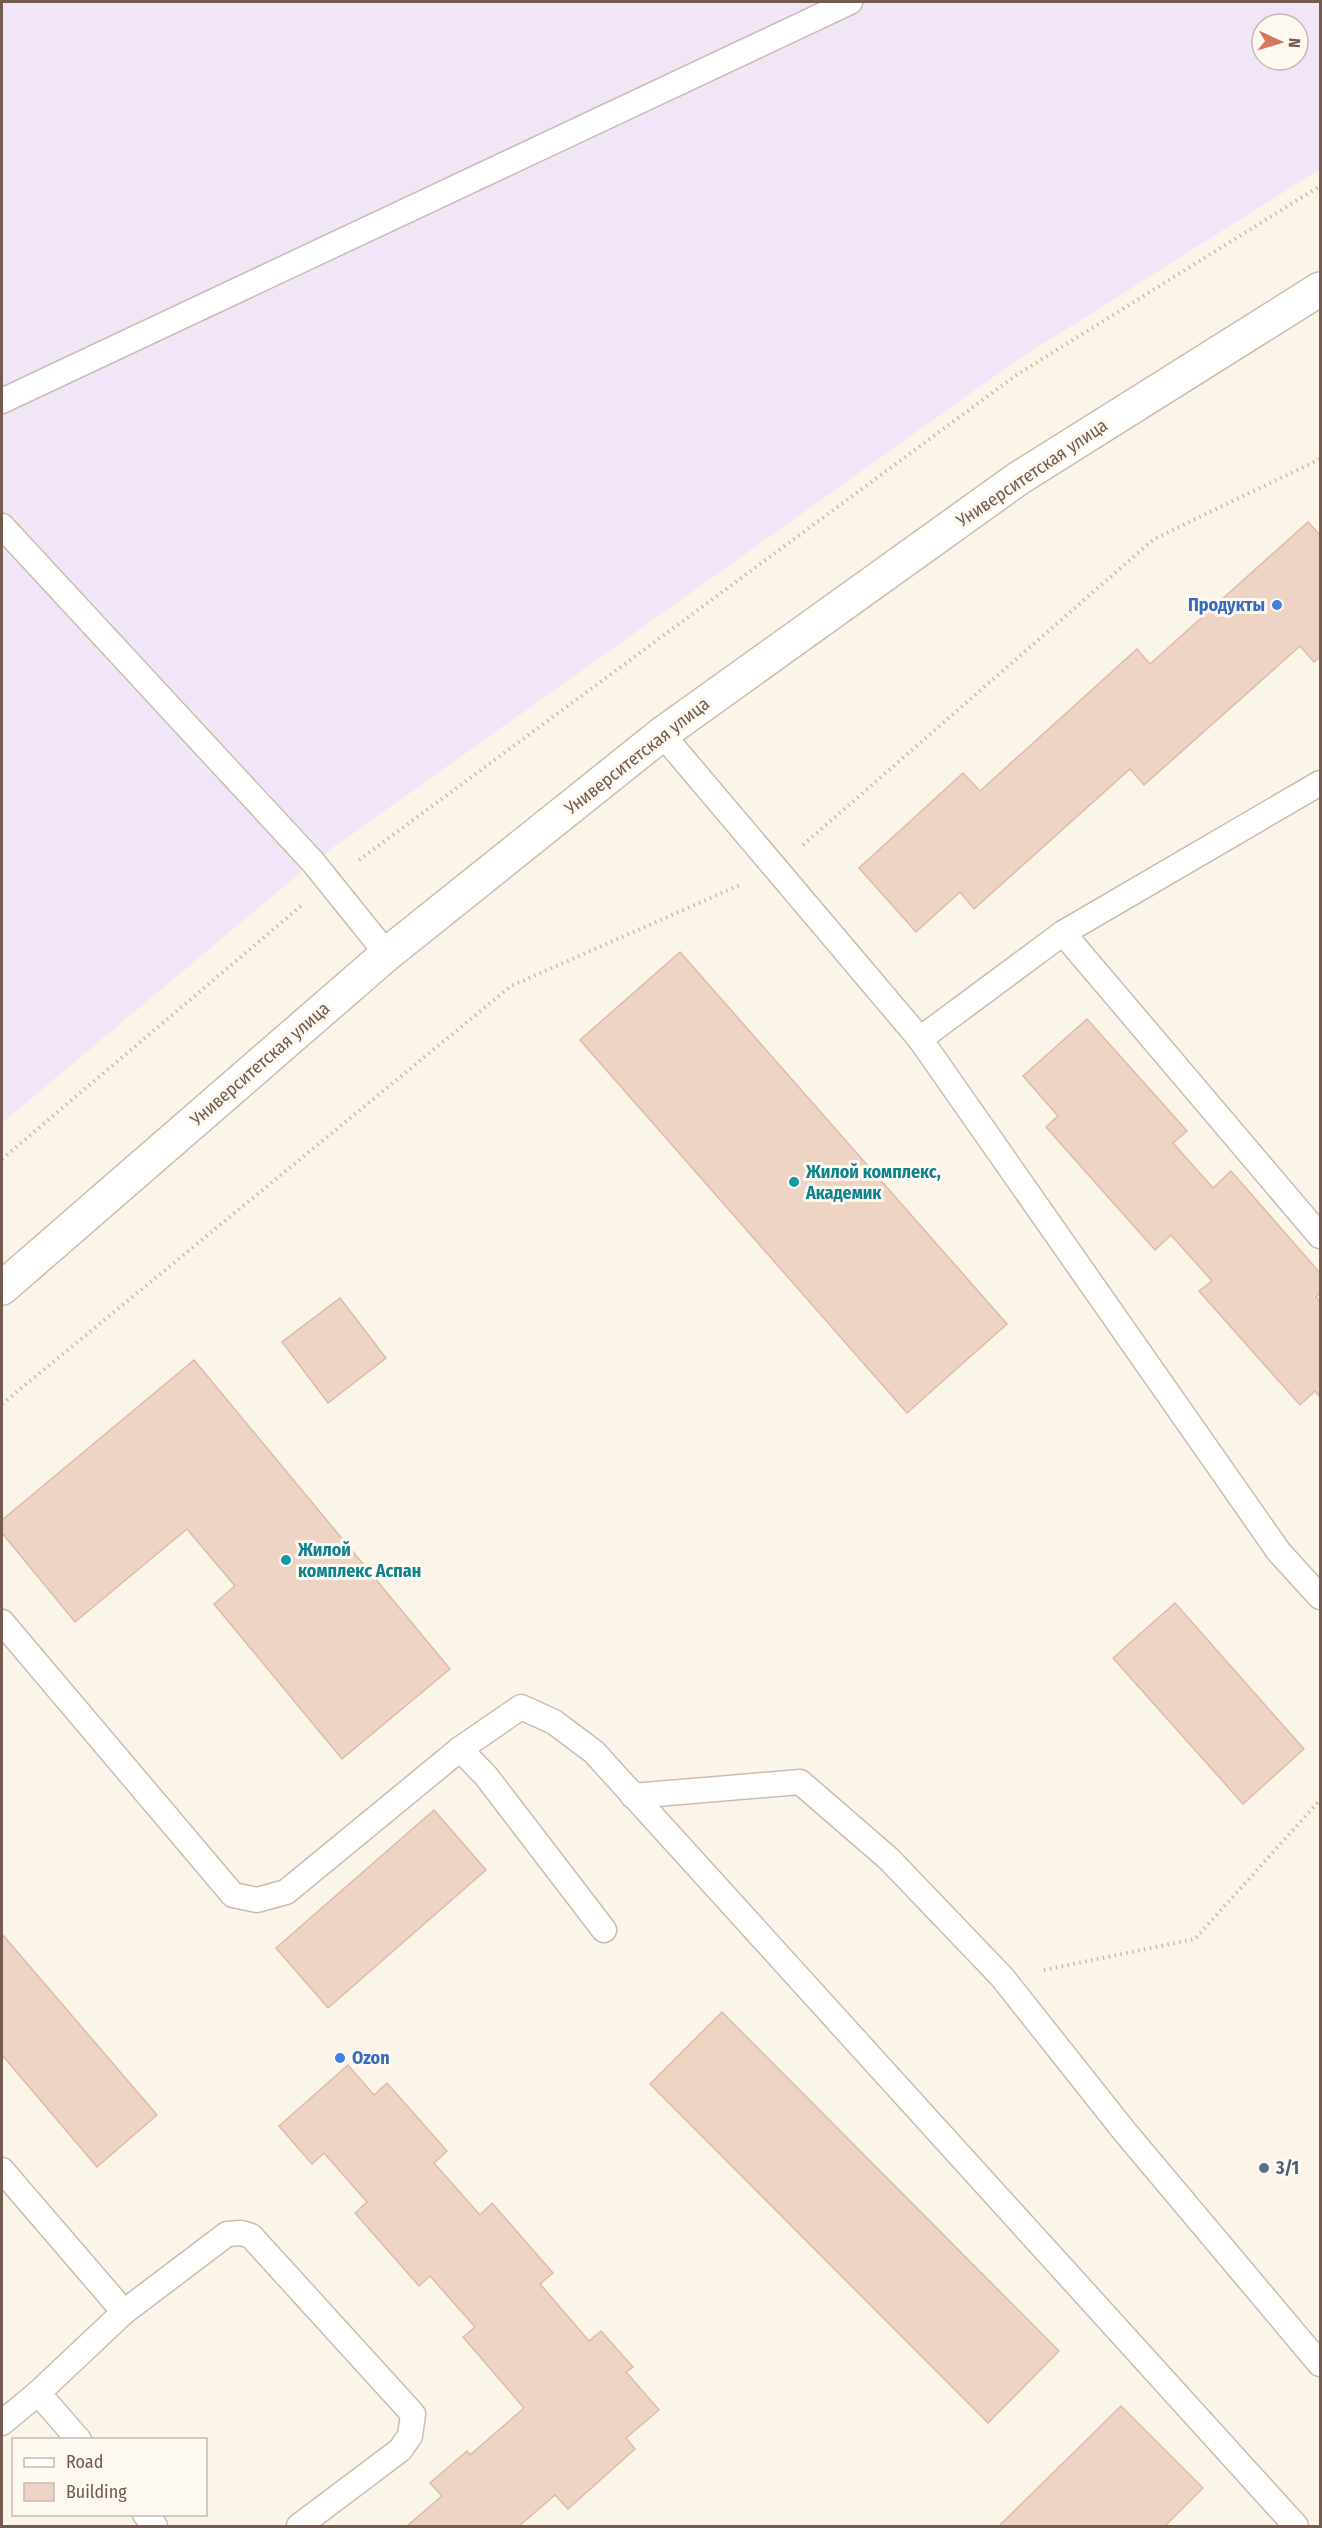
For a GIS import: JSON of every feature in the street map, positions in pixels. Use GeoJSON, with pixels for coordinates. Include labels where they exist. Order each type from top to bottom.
{"type":"FeatureCollection","features":[{"type":"Feature","properties":{"kind":"main road","name":"Университетская улица"},"geometry":{"type":"LineString","coordinates":[[2,1288],[387,954],[662,734],[1019,478],[1320,290]]}},
{"type":"Feature","properties":{"kind":"lane"},"geometry":{"type":"LineString","coordinates":[[2,401],[850,2]]}},
{"type":"Feature","properties":{"kind":"lane"},"geometry":{"type":"LineString","coordinates":[[2,526],[329,882],[387,954]]}},
{"type":"Feature","properties":{"kind":"lane"},"geometry":{"type":"LineString","coordinates":[[662,734],[920,1039],[1279,1551],[1320,1597]]}},
{"type":"Feature","properties":{"kind":"lane"},"geometry":{"type":"LineString","coordinates":[[920,1039],[1063,933],[1320,783]]}},
{"type":"Feature","properties":{"kind":"lane"},"geometry":{"type":"LineString","coordinates":[[1063,933],[1320,1236]]}},
{"type":"Feature","properties":{"kind":"lane"},"geometry":{"type":"LineString","coordinates":[[2,1622],[233,1895],[258,1899],[286,1892],[460,1749],[521,1707],[554,1722],[594,1752],[1296,2526]]}},
{"type":"Feature","properties":{"kind":"lane"},"geometry":{"type":"LineString","coordinates":[[460,1749],[486,1776],[604,1930]]}},
{"type":"Feature","properties":{"kind":"lane"},"geometry":{"type":"LineString","coordinates":[[633,1796],[800,1782],[889,1860],[1002,1977],[1125,2132],[1320,2364]]}},
{"type":"Feature","properties":{"kind":"lane"},"geometry":{"type":"LineString","coordinates":[[2,2170],[124,2312]]}},
{"type":"Feature","properties":{"kind":"lane"},"geometry":{"type":"LineString","coordinates":[[2,2423],[38,2393],[124,2312],[226,2234],[241,2233],[251,2236],[413,2414],[410,2436],[400,2450],[299,2526]]}},
{"type":"Feature","properties":{"kind":"lane"},"geometry":{"type":"LineString","coordinates":[[38,2393],[78,2438]]}},
{"type":"Feature","properties":{"kind":"path"},"geometry":{"type":"LineString","coordinates":[[2,1159],[329,882],[1015,376],[1320,186]]}},
{"type":"Feature","properties":{"kind":"path"},"geometry":{"type":"LineString","coordinates":[[2,1404],[511,986],[776,869],[1154,539],[1320,459]]}},
{"type":"Feature","properties":{"kind":"path"},"geometry":{"type":"LineString","coordinates":[[1002,1977],[1195,1939],[1320,1800]]}},
{"type":"Feature","properties":{"kind":"shaded area"},"geometry":{"type":"Polygon","coordinates":[[[2,2],[1320,2],[1320,169],[1016,361],[313,862],[2,1123],[2,2]]]}},
{"type":"Feature","properties":{"kind":"building"},"geometry":{"type":"Polygon","coordinates":[[[1308,522],[1320,535],[1320,657],[1314,662],[1300,646],[1144,785],[1130,769],[974,909],[960,892],[916,932],[859,868],[963,773],[980,791],[1137,649],[1150,664],[1308,522]]]}},
{"type":"Feature","properties":{"kind":"building","name":"Жилой комплекс, Академик"},"geometry":{"type":"Polygon","coordinates":[[[680,952],[1007,1324],[907,1413],[580,1040],[680,952]]]}},
{"type":"Feature","properties":{"kind":"building"},"geometry":{"type":"Polygon","coordinates":[[[1087,1019],[1187,1131],[1173,1143],[1213,1188],[1231,1171],[1320,1273],[1320,1293],[1316,1297],[1320,1302],[1320,1397],[1315,1391],[1300,1405],[1199,1291],[1212,1281],[1171,1235],[1155,1250],[1046,1127],[1058,1116],[1023,1076],[1087,1019]]]}},
{"type":"Feature","properties":{"kind":"building"},"geometry":{"type":"Polygon","coordinates":[[[340,1298],[386,1358],[328,1403],[282,1342],[340,1298]]]}},
{"type":"Feature","properties":{"kind":"building","name":"Жилой комплекс Аспан"},"geometry":{"type":"Polygon","coordinates":[[[194,1360],[450,1669],[342,1759],[214,1604],[235,1586],[187,1529],[75,1622],[2,1533],[2,1520],[194,1360]]]}},
{"type":"Feature","properties":{"kind":"building"},"geometry":{"type":"Polygon","coordinates":[[[1175,1603],[1304,1749],[1243,1804],[1113,1658],[1175,1603]]]}},
{"type":"Feature","properties":{"kind":"building"},"geometry":{"type":"Polygon","coordinates":[[[434,1810],[486,1870],[328,2008],[276,1948],[434,1810]]]}},
{"type":"Feature","properties":{"kind":"building"},"geometry":{"type":"Polygon","coordinates":[[[2,1934],[157,2115],[97,2167],[2,2055],[2,1934]]]}},
{"type":"Feature","properties":{"kind":"building"},"geometry":{"type":"Polygon","coordinates":[[[722,2012],[1059,2351],[988,2423],[650,2084],[722,2012]]]}},
{"type":"Feature","properties":{"kind":"building"},"geometry":{"type":"Polygon","coordinates":[[[348,2065],[374,2095],[387,2083],[447,2151],[434,2163],[480,2215],[492,2203],[553,2273],[540,2284],[589,2341],[601,2331],[633,2367],[626,2372],[659,2410],[626,2438],[635,2449],[568,2509],[555,2495],[519,2526],[407,2526],[442,2496],[430,2483],[467,2451],[470,2455],[524,2408],[463,2337],[475,2327],[430,2276],[419,2286],[355,2213],[367,2202],[324,2153],[312,2164],[279,2126],[348,2065]]]}},
{"type":"Feature","properties":{"kind":"building"},"geometry":{"type":"Polygon","coordinates":[[[1121,2406],[1203,2488],[1165,2526],[999,2526],[1121,2406]]]}},
{"type":"Feature","properties":{"kind":"place","name":"Продукты"},"geometry":{"type":"Point","coordinates":[1277,605]}},
{"type":"Feature","properties":{"kind":"place","name":"Жилой комплекс, Академик"},"geometry":{"type":"Point","coordinates":[794,1182]}},
{"type":"Feature","properties":{"kind":"place","name":"Жилой комплекс Аспан"},"geometry":{"type":"Point","coordinates":[286,1560]}},
{"type":"Feature","properties":{"kind":"place","name":"Ozon"},"geometry":{"type":"Point","coordinates":[340,2058]}},
{"type":"Feature","properties":{"kind":"place","name":"3/1"},"geometry":{"type":"Point","coordinates":[1264,2168]}}]}
